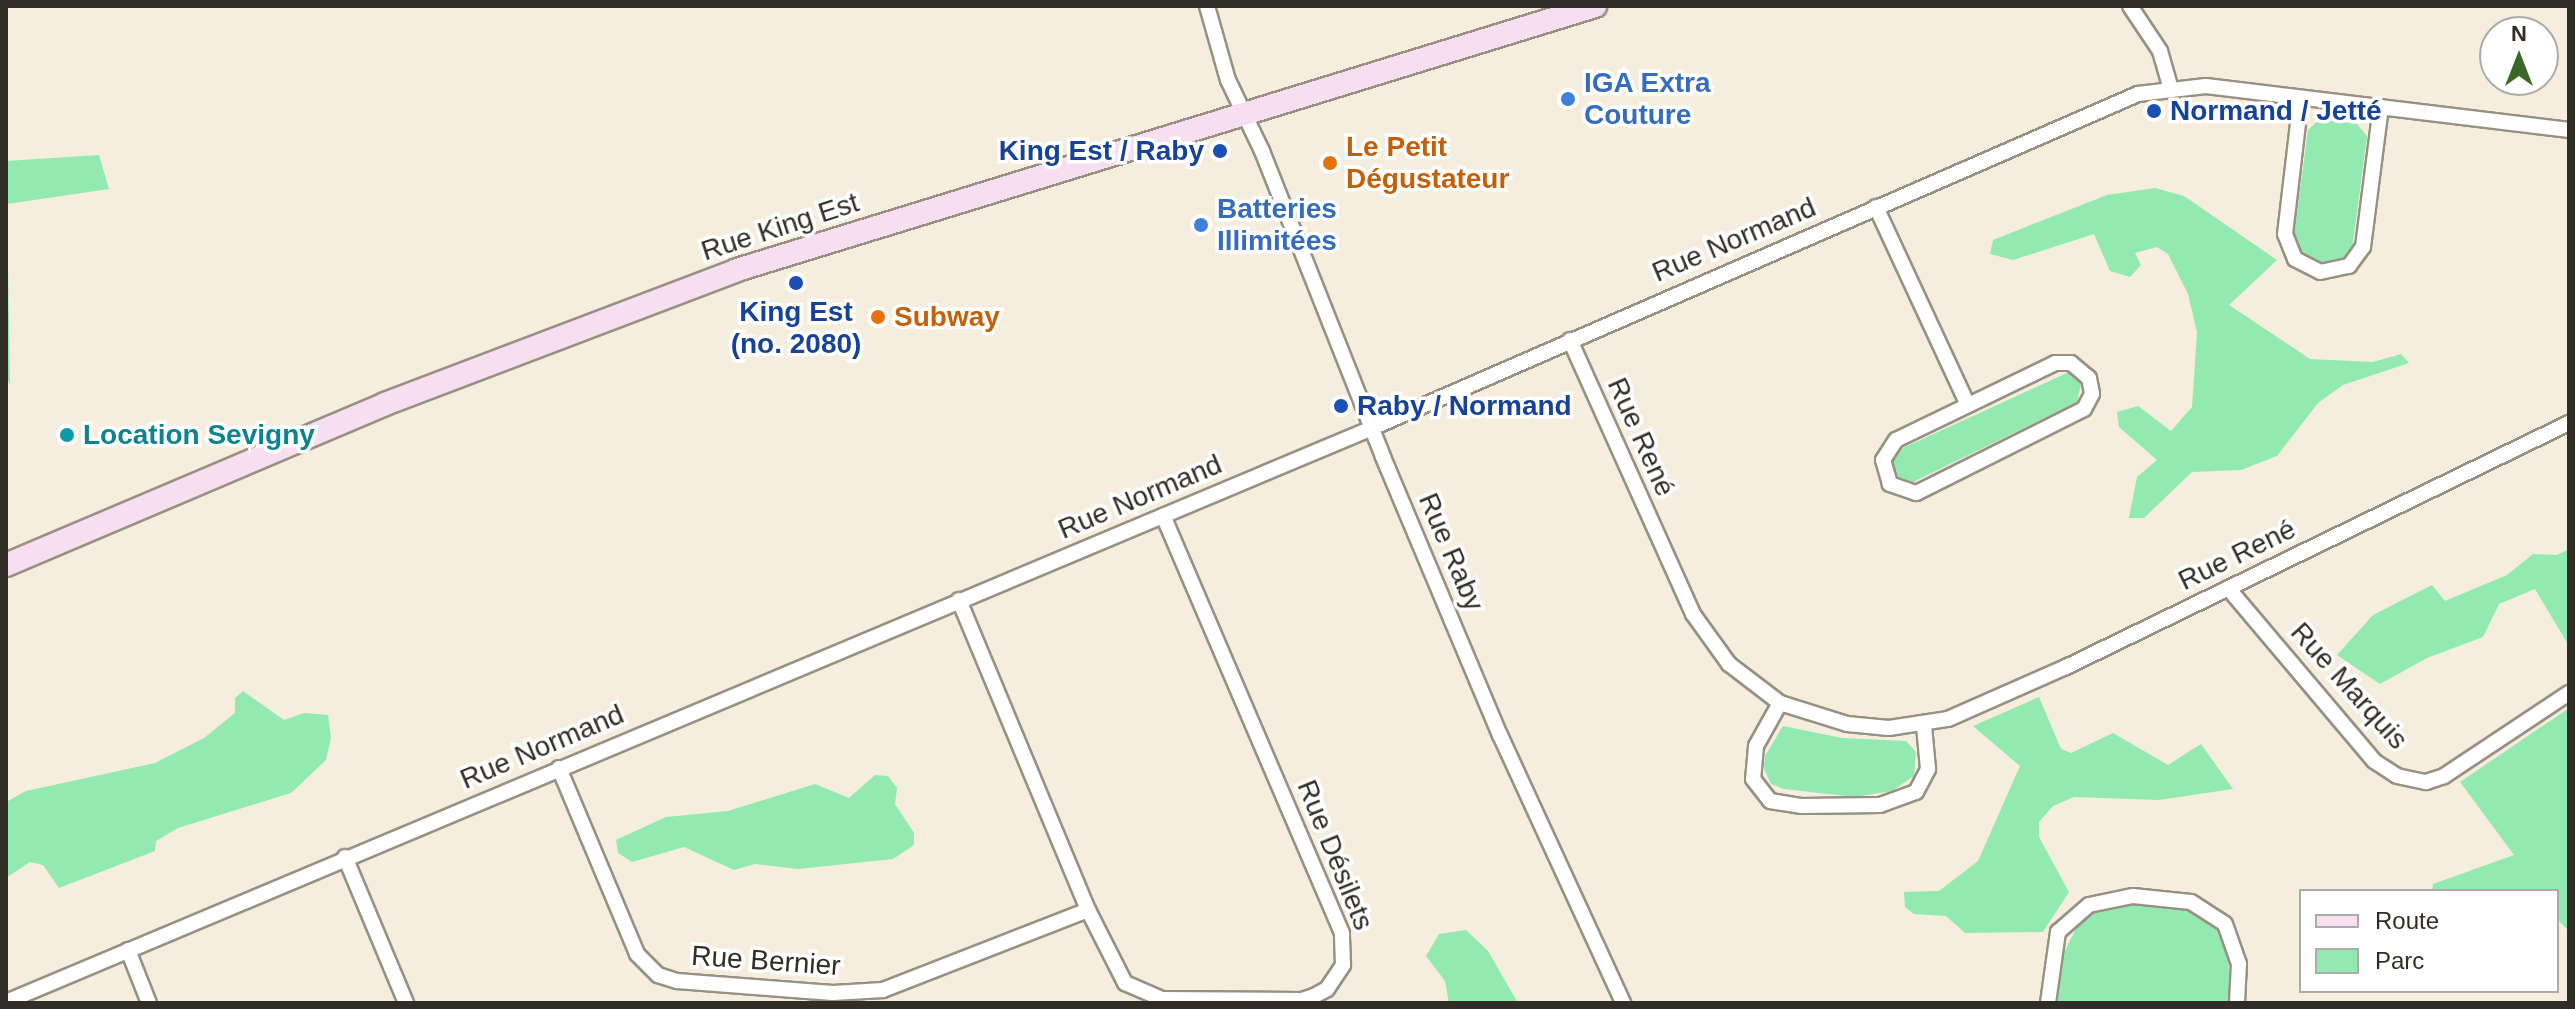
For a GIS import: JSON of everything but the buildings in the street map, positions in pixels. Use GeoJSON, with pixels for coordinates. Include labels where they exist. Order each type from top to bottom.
{"type":"FeatureCollection","features":[{"type":"Feature","properties":{"kind":"main road","name":"Rue King Est"},"geometry":{"type":"LineString","coordinates":[[6,565],[385,404],[619,312],[767,259],[1244,117],[1595,6]]}},
{"type":"Feature","properties":{"kind":"street","name":"Rue Raby"},"geometry":{"type":"LineString","coordinates":[[1207,6],[1244,117],[1372,428],[1507,749],[1623,1003]]}},
{"type":"Feature","properties":{"kind":"street"},"geometry":{"type":"LineString","coordinates":[[2130,6],[2160,51],[2170,87]]}},
{"type":"Feature","properties":{"kind":"street","name":"Rue Normand"},"geometry":{"type":"LineString","coordinates":[[6,1002],[1372,428],[2114,102],[2170,87],[2301,98],[2569,130]]}},
{"type":"Feature","properties":{"kind":"street"},"geometry":{"type":"LineString","coordinates":[[2301,98],[2285,234],[2295,259],[2320,272],[2349,266],[2363,247],[2381,107]]}},
{"type":"Feature","properties":{"kind":"street"},"geometry":{"type":"LineString","coordinates":[[1876,207],[1968,405]]}},
{"type":"Feature","properties":{"kind":"street","name":"Rue René"},"geometry":{"type":"LineString","coordinates":[[1570,340],[1693,614],[1729,664],[1780,703],[1847,724],[1924,726],[2066,667],[2569,423]]}},
{"type":"Feature","properties":{"kind":"street"},"geometry":{"type":"LineString","coordinates":[[2055,363],[2078,366],[2092,386],[2084,409],[1916,493],[1890,484],[1883,468],[1890,445],[1968,405],[2055,363]]}},
{"type":"Feature","properties":{"kind":"street","name":"Rue Désilets"},"geometry":{"type":"LineString","coordinates":[[959,600],[1088,910],[1125,983],[1162,999],[1302,1000],[1327,989],[1343,965],[1346,950],[1333,910],[1163,516]]}},
{"type":"Feature","properties":{"kind":"street","name":"Rue Marquis"},"geometry":{"type":"LineString","coordinates":[[2228,588],[2374,761],[2397,776],[2426,782],[2444,776],[2569,693]]}},
{"type":"Feature","properties":{"kind":"street"},"geometry":{"type":"LineString","coordinates":[[1780,703],[1756,746],[1753,779],[1770,801],[1801,806],[1880,805],[1916,792],[1928,769],[1924,726]]}},
{"type":"Feature","properties":{"kind":"street","name":"Rue Bernier"},"geometry":{"type":"LineString","coordinates":[[559,768],[637,954],[646,967],[667,978],[833,993],[883,990],[1088,910]]}},
{"type":"Feature","properties":{"kind":"street"},"geometry":{"type":"LineString","coordinates":[[345,857],[406,1003]]}},
{"type":"Feature","properties":{"kind":"street"},"geometry":{"type":"LineString","coordinates":[[2048,1003],[2058,932],[2089,905],[2133,896],[2191,902],[2225,924],[2239,964],[2237,1003]]}},
{"type":"Feature","properties":{"kind":"street"},"geometry":{"type":"LineString","coordinates":[[128,950],[149,1003]]}},
{"type":"Feature","properties":{"kind":"green space"},"geometry":{"type":"Polygon","coordinates":[[[2320,119],[2357,124],[2367,136],[2352,250],[2346,258],[2326,263],[2305,258],[2294,235],[2308,130],[2320,119]]]}},
{"type":"Feature","properties":{"kind":"green space"},"geometry":{"type":"Polygon","coordinates":[[[99,155],[109,189],[7,204],[10,385],[6,376],[6,161],[99,155]]]}},
{"type":"Feature","properties":{"kind":"green space"},"geometry":{"type":"Polygon","coordinates":[[[2155,188],[2184,196],[2277,260],[2229,305],[2310,359],[2373,362],[2401,354],[2409,363],[2343,385],[2318,403],[2277,456],[2241,470],[2192,472],[2144,518],[2129,518],[2137,477],[2157,460],[2119,427],[2117,412],[2138,406],[2171,431],[2192,407],[2197,332],[2188,294],[2168,254],[2157,247],[2135,253],[2141,265],[2130,277],[2110,271],[2094,234],[2013,260],[1990,254],[1993,240],[2107,195],[2155,188]]]}},
{"type":"Feature","properties":{"kind":"green space"},"geometry":{"type":"Polygon","coordinates":[[[2069,372],[2081,384],[2077,402],[1913,482],[1895,476],[1891,463],[1903,448],[2069,372]]]}},
{"type":"Feature","properties":{"kind":"green space"},"geometry":{"type":"Polygon","coordinates":[[[2569,549],[2569,646],[2535,589],[2499,604],[2483,637],[2427,658],[2380,684],[2337,655],[2373,615],[2432,585],[2445,601],[2507,575],[2533,554],[2557,555],[2569,549]]]}},
{"type":"Feature","properties":{"kind":"green space"},"geometry":{"type":"Polygon","coordinates":[[[243,691],[284,720],[304,713],[328,715],[331,738],[326,760],[291,793],[178,828],[156,841],[155,851],[59,888],[43,865],[30,862],[6,878],[6,802],[26,791],[155,763],[204,738],[235,713],[235,698],[243,691]]]}},
{"type":"Feature","properties":{"kind":"green space"},"geometry":{"type":"Polygon","coordinates":[[[2039,697],[2061,749],[2071,753],[2113,733],[2168,765],[2201,744],[2233,789],[2159,800],[2074,797],[2053,806],[2039,822],[2039,837],[2069,892],[2043,932],[1965,933],[1946,916],[1914,914],[1905,907],[1904,892],[1939,891],[1978,861],[2020,766],[1973,726],[2039,697]]]}},
{"type":"Feature","properties":{"kind":"green space"},"geometry":{"type":"Polygon","coordinates":[[[2569,708],[2569,931],[2559,921],[2559,889],[2432,889],[2433,884],[2514,855],[2460,782],[2569,708]]]}},
{"type":"Feature","properties":{"kind":"green space"},"geometry":{"type":"Polygon","coordinates":[[[1783,726],[1842,738],[1906,741],[1916,752],[1914,776],[1892,791],[1855,797],[1784,789],[1771,784],[1764,769],[1765,756],[1783,726]]]}},
{"type":"Feature","properties":{"kind":"green space"},"geometry":{"type":"Polygon","coordinates":[[[875,775],[888,776],[897,788],[895,804],[914,833],[914,845],[893,859],[798,869],[755,864],[734,870],[684,847],[632,862],[618,853],[616,840],[666,817],[728,811],[815,784],[849,798],[875,775]]]}},
{"type":"Feature","properties":{"kind":"green space"},"geometry":{"type":"Polygon","coordinates":[[[2157,903],[2187,907],[2221,931],[2228,951],[2230,1003],[2056,1003],[2059,962],[2081,919],[2098,909],[2157,903]]]}},
{"type":"Feature","properties":{"kind":"green space"},"geometry":{"type":"Polygon","coordinates":[[[1466,930],[1488,951],[1518,1003],[1449,1003],[1445,981],[1426,956],[1439,934],[1466,930]]]}},
{"type":"Feature","properties":{"kind":"place","name":"IGA Extra Couture"},"geometry":{"type":"Point","coordinates":[1568,99]}},
{"type":"Feature","properties":{"kind":"place","name":"Normand / Jetté"},"geometry":{"type":"Point","coordinates":[2154,111]}},
{"type":"Feature","properties":{"kind":"place","name":"King Est / Raby"},"geometry":{"type":"Point","coordinates":[1220,151]}},
{"type":"Feature","properties":{"kind":"place","name":"Le Petit Dégustateur"},"geometry":{"type":"Point","coordinates":[1330,163]}},
{"type":"Feature","properties":{"kind":"place","name":"Batteries Illimitées"},"geometry":{"type":"Point","coordinates":[1201,225]}},
{"type":"Feature","properties":{"kind":"place","name":"King Est (no. 2080)"},"geometry":{"type":"Point","coordinates":[796,283]}},
{"type":"Feature","properties":{"kind":"place","name":"Subway"},"geometry":{"type":"Point","coordinates":[878,317]}},
{"type":"Feature","properties":{"kind":"place","name":"Raby / Normand"},"geometry":{"type":"Point","coordinates":[1341,406]}},
{"type":"Feature","properties":{"kind":"place","name":"Location Sevigny"},"geometry":{"type":"Point","coordinates":[67,435]}}]}
